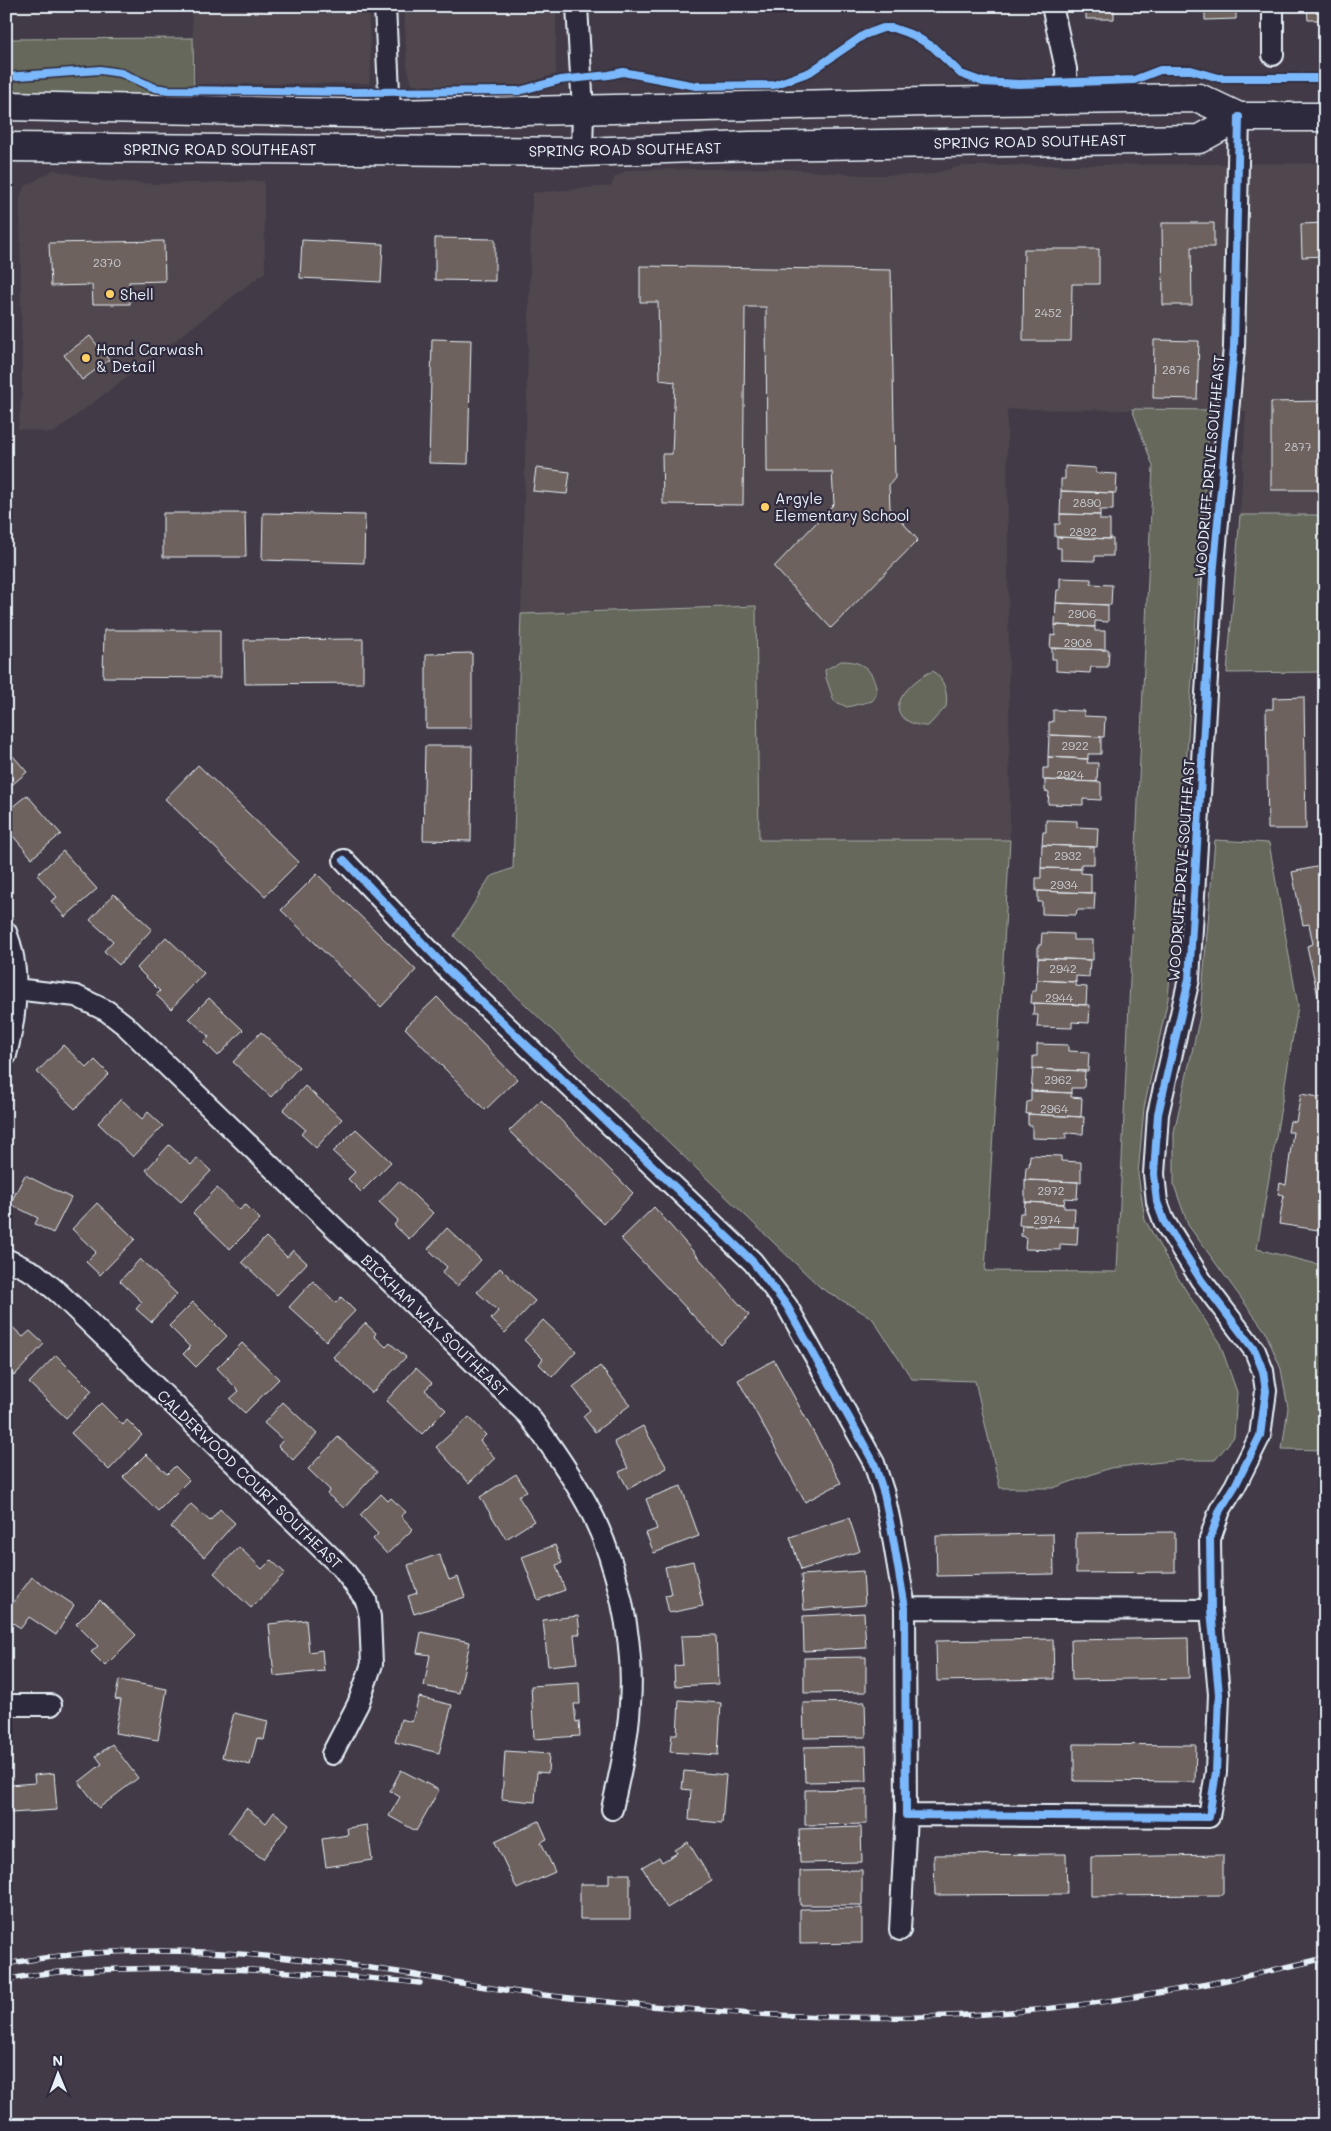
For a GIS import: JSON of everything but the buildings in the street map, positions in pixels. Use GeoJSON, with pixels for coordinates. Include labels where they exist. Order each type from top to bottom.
{"type":"FeatureCollection","features":[{"type":"Feature","properties":{"kind":"main road","name":"SPRING ROAD SOUTHEAST"},"geometry":{"type":"LineString","coordinates":[[6,106],[390,114],[1199,98],[1239,117],[1325,117]]}},
{"type":"Feature","properties":{"kind":"main road","name":"SPRING ROAD SOUTHEAST"},"geometry":{"type":"LineString","coordinates":[[6,147],[582,152],[760,146],[1199,139],[1239,117]]}},
{"type":"Feature","properties":{"kind":"street"},"geometry":{"type":"LineString","coordinates":[[385,6],[390,114]]}},
{"type":"Feature","properties":{"kind":"street"},"geometry":{"type":"LineString","coordinates":[[577,6],[583,110],[582,152]]}},
{"type":"Feature","properties":{"kind":"street"},"geometry":{"type":"LineString","coordinates":[[1052,6],[1066,69],[1068,100]]}},
{"type":"Feature","properties":{"kind":"street"},"geometry":{"type":"LineString","coordinates":[[1273,6],[1273,55]]}},
{"type":"Feature","properties":{"kind":"street","name":"WOODRUFF DRIVE SOUTHEAST"},"geometry":{"type":"LineString","coordinates":[[906,1815],[1209,1816],[1216,1772],[1219,1694],[1211,1610],[1210,1539],[1220,1510],[1235,1486],[1260,1436],[1266,1391],[1263,1371],[1255,1351],[1201,1280],[1164,1221],[1157,1202],[1154,1174],[1158,1114],[1189,979],[1213,576],[1234,347],[1239,117]]}},
{"type":"Feature","properties":{"kind":"street"},"geometry":{"type":"LineString","coordinates":[[344,860],[448,970],[753,1262],[787,1306],[874,1463],[892,1532],[905,1608],[906,1815],[900,1930]]}},
{"type":"Feature","properties":{"kind":"street"},"geometry":{"type":"LineString","coordinates":[[6,932],[14,962],[15,989],[12,1029],[6,1055]]}},
{"type":"Feature","properties":{"kind":"street","name":"BICKHAM WAY SOUTHEAST"},"geometry":{"type":"LineString","coordinates":[[15,989],[76,996],[107,1011],[125,1025],[528,1416],[545,1438],[588,1506],[603,1541],[623,1610],[627,1637],[630,1702],[627,1737],[612,1809]]}},
{"type":"Feature","properties":{"kind":"street","name":"CALDERWOOD COURT SOUTHEAST"},"geometry":{"type":"LineString","coordinates":[[6,1259],[35,1273],[60,1294],[342,1568],[366,1600],[370,1616],[372,1664],[358,1704],[332,1754]]}},
{"type":"Feature","properties":{"kind":"street"},"geometry":{"type":"LineString","coordinates":[[905,1608],[1211,1610]]}},
{"type":"Feature","properties":{"kind":"street"},"geometry":{"type":"LineString","coordinates":[[6,1705],[51,1705]]}},
{"type":"Feature","properties":{"kind":"shaded area"},"geometry":{"type":"Polygon","coordinates":[[[191,6],[368,6],[371,64],[369,83],[196,84],[191,6]]]}},
{"type":"Feature","properties":{"kind":"shaded area"},"geometry":{"type":"Polygon","coordinates":[[[404,6],[556,6],[556,74],[521,85],[432,86],[412,84],[407,66],[404,6]]]}},
{"type":"Feature","properties":{"kind":"shaded area","name":"Argyle Elementary School"},"geometry":{"type":"Polygon","coordinates":[[[1325,163],[1325,515],[1240,515],[1246,411],[1007,409],[1010,840],[759,840],[755,606],[521,614],[532,193],[611,186],[615,177],[628,170],[771,168],[863,175],[926,175],[962,166],[1325,163]]]}},
{"type":"Feature","properties":{"kind":"shaded area"},"geometry":{"type":"Polygon","coordinates":[[[54,170],[104,181],[157,184],[264,181],[265,272],[53,433],[18,429],[22,395],[20,197],[24,187],[54,170]]]}},
{"type":"Feature","properties":{"kind":"green space"},"geometry":{"type":"Polygon","coordinates":[[[193,38],[194,95],[6,93],[6,39],[193,38]]]}},
{"type":"Feature","properties":{"kind":"green space"},"geometry":{"type":"Polygon","coordinates":[[[1132,409],[1210,410],[1181,841],[1168,999],[1144,1108],[1138,1174],[1145,1220],[1173,1270],[1220,1344],[1237,1392],[1234,1437],[1215,1460],[1180,1460],[1110,1468],[1053,1488],[1000,1488],[975,1381],[912,1379],[872,1318],[821,1288],[454,936],[490,877],[513,868],[521,614],[756,606],[759,840],[1010,840],[985,1271],[1117,1272],[1153,466],[1132,409]]]}},
{"type":"Feature","properties":{"kind":"green space"},"geometry":{"type":"Polygon","coordinates":[[[1240,515],[1325,515],[1325,672],[1227,673],[1240,515]]]}},
{"type":"Feature","properties":{"kind":"green space"},"geometry":{"type":"Polygon","coordinates":[[[841,661],[857,663],[869,671],[874,679],[876,689],[875,698],[872,701],[847,707],[834,701],[825,670],[841,661]]]}},
{"type":"Feature","properties":{"kind":"green space"},"geometry":{"type":"Polygon","coordinates":[[[933,671],[945,688],[946,707],[928,726],[918,725],[903,718],[898,709],[899,703],[904,693],[913,684],[933,671]]]}},
{"type":"Feature","properties":{"kind":"green space"},"geometry":{"type":"Polygon","coordinates":[[[1215,840],[1269,843],[1298,1006],[1257,1249],[1325,1266],[1325,1450],[1282,1449],[1288,1408],[1281,1369],[1265,1331],[1188,1225],[1174,1185],[1174,1132],[1200,1016],[1215,840]]]}},
{"type":"Feature","properties":{"kind":"railway"},"geometry":{"type":"LineString","coordinates":[[6,1964],[104,1952],[202,1952],[300,1959],[398,1972],[525,1993],[695,2010],[797,2016],[898,2017],[997,2013],[1091,2003],[1232,1979],[1325,1958]]}},
{"type":"Feature","properties":{"kind":"railway"},"geometry":{"type":"LineString","coordinates":[[6,1980],[51,1973],[164,1968],[310,1973],[420,1983]]}},
{"type":"Feature","properties":{"kind":"cycle path"},"geometry":{"type":"LineString","coordinates":[[6,77],[100,70],[121,73],[155,88],[168,90],[519,91],[560,80],[623,72],[696,86],[774,85],[810,72],[864,35],[883,28],[893,28],[913,35],[933,47],[961,74],[983,82],[1019,84],[1134,80],[1160,70],[1191,70],[1219,78],[1325,78]]}},
{"type":"Feature","properties":{"kind":"cycle path"},"geometry":{"type":"LineString","coordinates":[[344,860],[448,970],[753,1262],[787,1306],[874,1463],[884,1494],[905,1608],[906,1815],[1209,1817],[1216,1772],[1219,1694],[1211,1610],[1210,1539],[1220,1510],[1235,1486],[1260,1436],[1266,1391],[1263,1371],[1255,1351],[1201,1280],[1164,1221],[1157,1202],[1154,1174],[1158,1114],[1189,979],[1213,576],[1234,347],[1239,117]]}},
{"type":"Feature","properties":{"kind":"place","name":"Shell"},"geometry":{"type":"Point","coordinates":[110,294]}},
{"type":"Feature","properties":{"kind":"place","name":"Hand Carwash & Detail"},"geometry":{"type":"Point","coordinates":[86,358]}},
{"type":"Feature","properties":{"kind":"place","name":"Argyle Elementary School"},"geometry":{"type":"Point","coordinates":[765,507]}}]}
